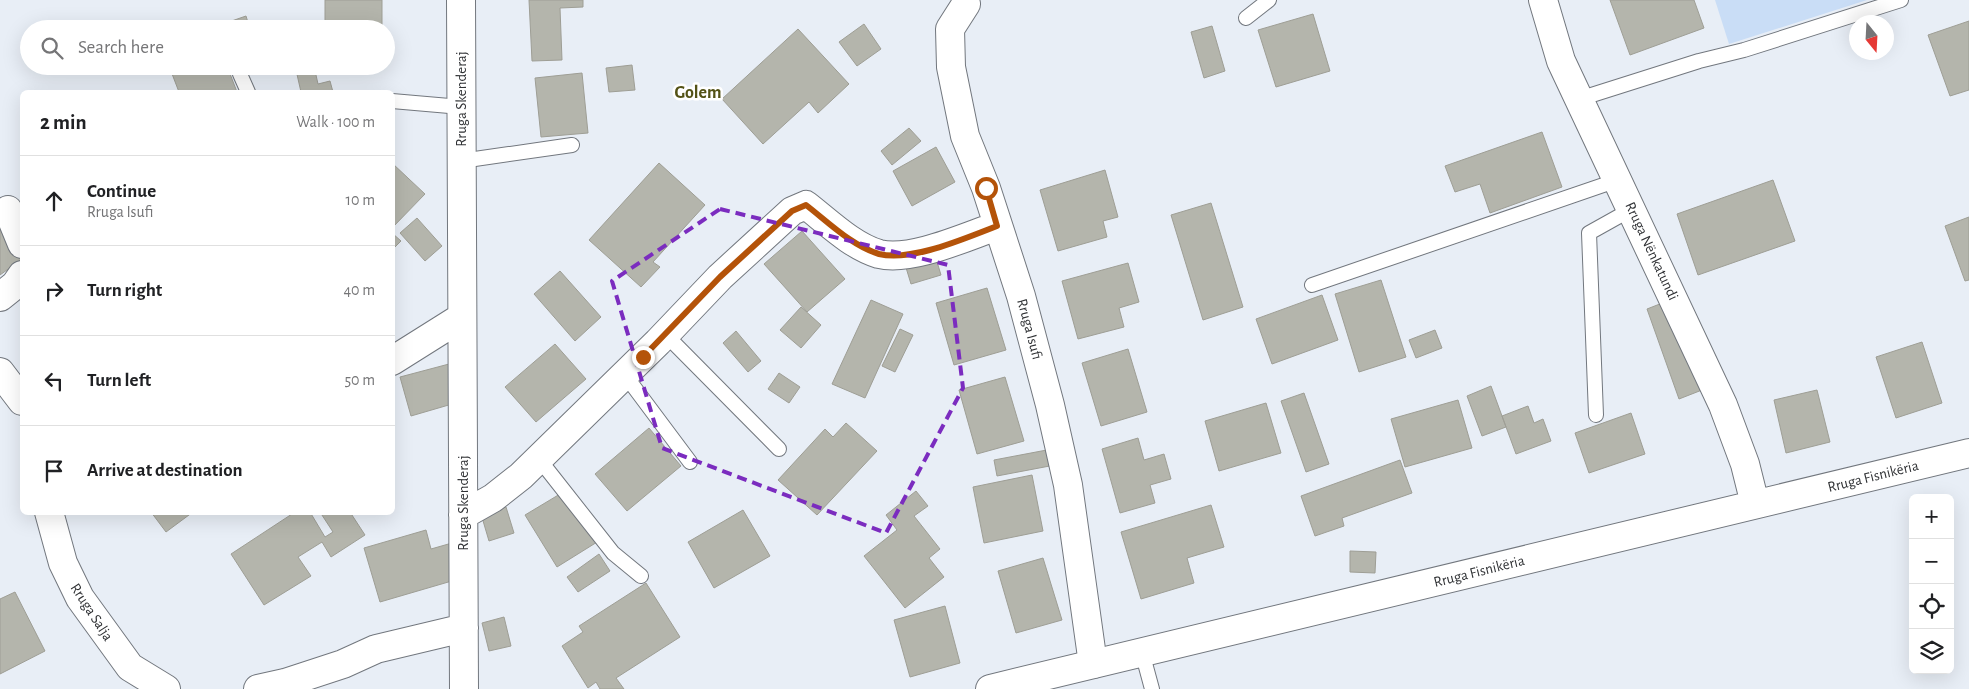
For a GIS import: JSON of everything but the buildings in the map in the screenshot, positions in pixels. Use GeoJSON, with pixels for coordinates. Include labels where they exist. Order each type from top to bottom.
{"type":"FeatureCollection","features":[{"type":"Feature","properties":{"kind":"street","name":"Rruga Skenderaj"},"geometry":{"type":"LineString","coordinates":[[461,0],[464,689]]}},
{"type":"Feature","properties":{"kind":"street","name":"Rruga Nënkatundi"},"geometry":{"type":"LineString","coordinates":[[1543,0],[1561,61],[1723,405],[1745,464],[1755,504]]}},
{"type":"Feature","properties":{"kind":"street","name":"Rruga Isufi"},"geometry":{"type":"LineString","coordinates":[[966,4],[950,29],[951,67],[965,136],[986,188],[1021,296],[1050,405],[1064,467],[1094,664]]}},
{"type":"Feature","properties":{"kind":"street"},"geometry":{"type":"LineString","coordinates":[[463,515],[493,498],[539,458],[625,375],[720,277],[792,211],[806,205],[851,240],[879,254],[915,255],[997,226]]}},
{"type":"Feature","properties":{"kind":"street"},"geometry":{"type":"LineString","coordinates":[[8,210],[20,239]]}},
{"type":"Feature","properties":{"kind":"street"},"geometry":{"type":"LineString","coordinates":[[0,297],[16,285],[20,278]]}},
{"type":"Feature","properties":{"kind":"street"},"geometry":{"type":"LineString","coordinates":[[395,359],[462,317]]}},
{"type":"Feature","properties":{"kind":"street"},"geometry":{"type":"LineString","coordinates":[[0,372],[20,398]]}},
{"type":"Feature","properties":{"kind":"street","name":"Rruga Fisnikëria"},"geometry":{"type":"LineString","coordinates":[[990,689],[1969,453]]}},
{"type":"Feature","properties":{"kind":"street","name":"Rruga Salja"},"geometry":{"type":"LineString","coordinates":[[50,515],[63,563],[80,598],[130,667],[166,689]]}},
{"type":"Feature","properties":{"kind":"street"},"geometry":{"type":"LineString","coordinates":[[258,689],[285,683],[343,664],[376,649],[464,628]]}},
{"type":"Feature","properties":{"kind":"lane"},"geometry":{"type":"LineString","coordinates":[[1246,18],[1269,0]]}},
{"type":"Feature","properties":{"kind":"lane"},"geometry":{"type":"LineString","coordinates":[[1579,99],[1699,61],[1744,50],[1901,0]]}},
{"type":"Feature","properties":{"kind":"lane"},"geometry":{"type":"LineString","coordinates":[[240,75],[247,90]]}},
{"type":"Feature","properties":{"kind":"lane"},"geometry":{"type":"LineString","coordinates":[[395,101],[461,107]]}},
{"type":"Feature","properties":{"kind":"lane"},"geometry":{"type":"LineString","coordinates":[[461,161],[572,145]]}},
{"type":"Feature","properties":{"kind":"lane"},"geometry":{"type":"LineString","coordinates":[[1312,285],[1618,180]]}},
{"type":"Feature","properties":{"kind":"lane"},"geometry":{"type":"LineString","coordinates":[[1596,415],[1589,233],[1632,210]]}},
{"type":"Feature","properties":{"kind":"lane"},"geometry":{"type":"LineString","coordinates":[[665,334],[779,449]]}},
{"type":"Feature","properties":{"kind":"lane"},"geometry":{"type":"LineString","coordinates":[[625,375],[690,462]]}},
{"type":"Feature","properties":{"kind":"lane"},"geometry":{"type":"LineString","coordinates":[[539,458],[613,552],[641,576]]}},
{"type":"Feature","properties":{"kind":"lane"},"geometry":{"type":"LineString","coordinates":[[1142,652],[1152,689]]}},
{"type":"Feature","properties":{"kind":"highlighted area"},"geometry":{"type":"Polygon","coordinates":[[[720,209],[948,265],[963,388],[886,533],[662,448],[612,281],[720,209]]]}},
{"type":"Feature","properties":{"kind":"shaded area"},"geometry":{"type":"Polygon","coordinates":[[[1715,0],[1867,0],[1729,44],[1715,0]]]}},
{"type":"Feature","properties":{"kind":"district","name":"Golem"},"geometry":{"type":"Point","coordinates":[698,92]}},
{"type":"Feature","properties":{"kind":"route"},"geometry":{"type":"LineString","coordinates":[[643,357],[720,277],[778,226],[792,211],[806,205],[851,240],[879,254],[915,255],[997,226],[986,188]]}}]}
